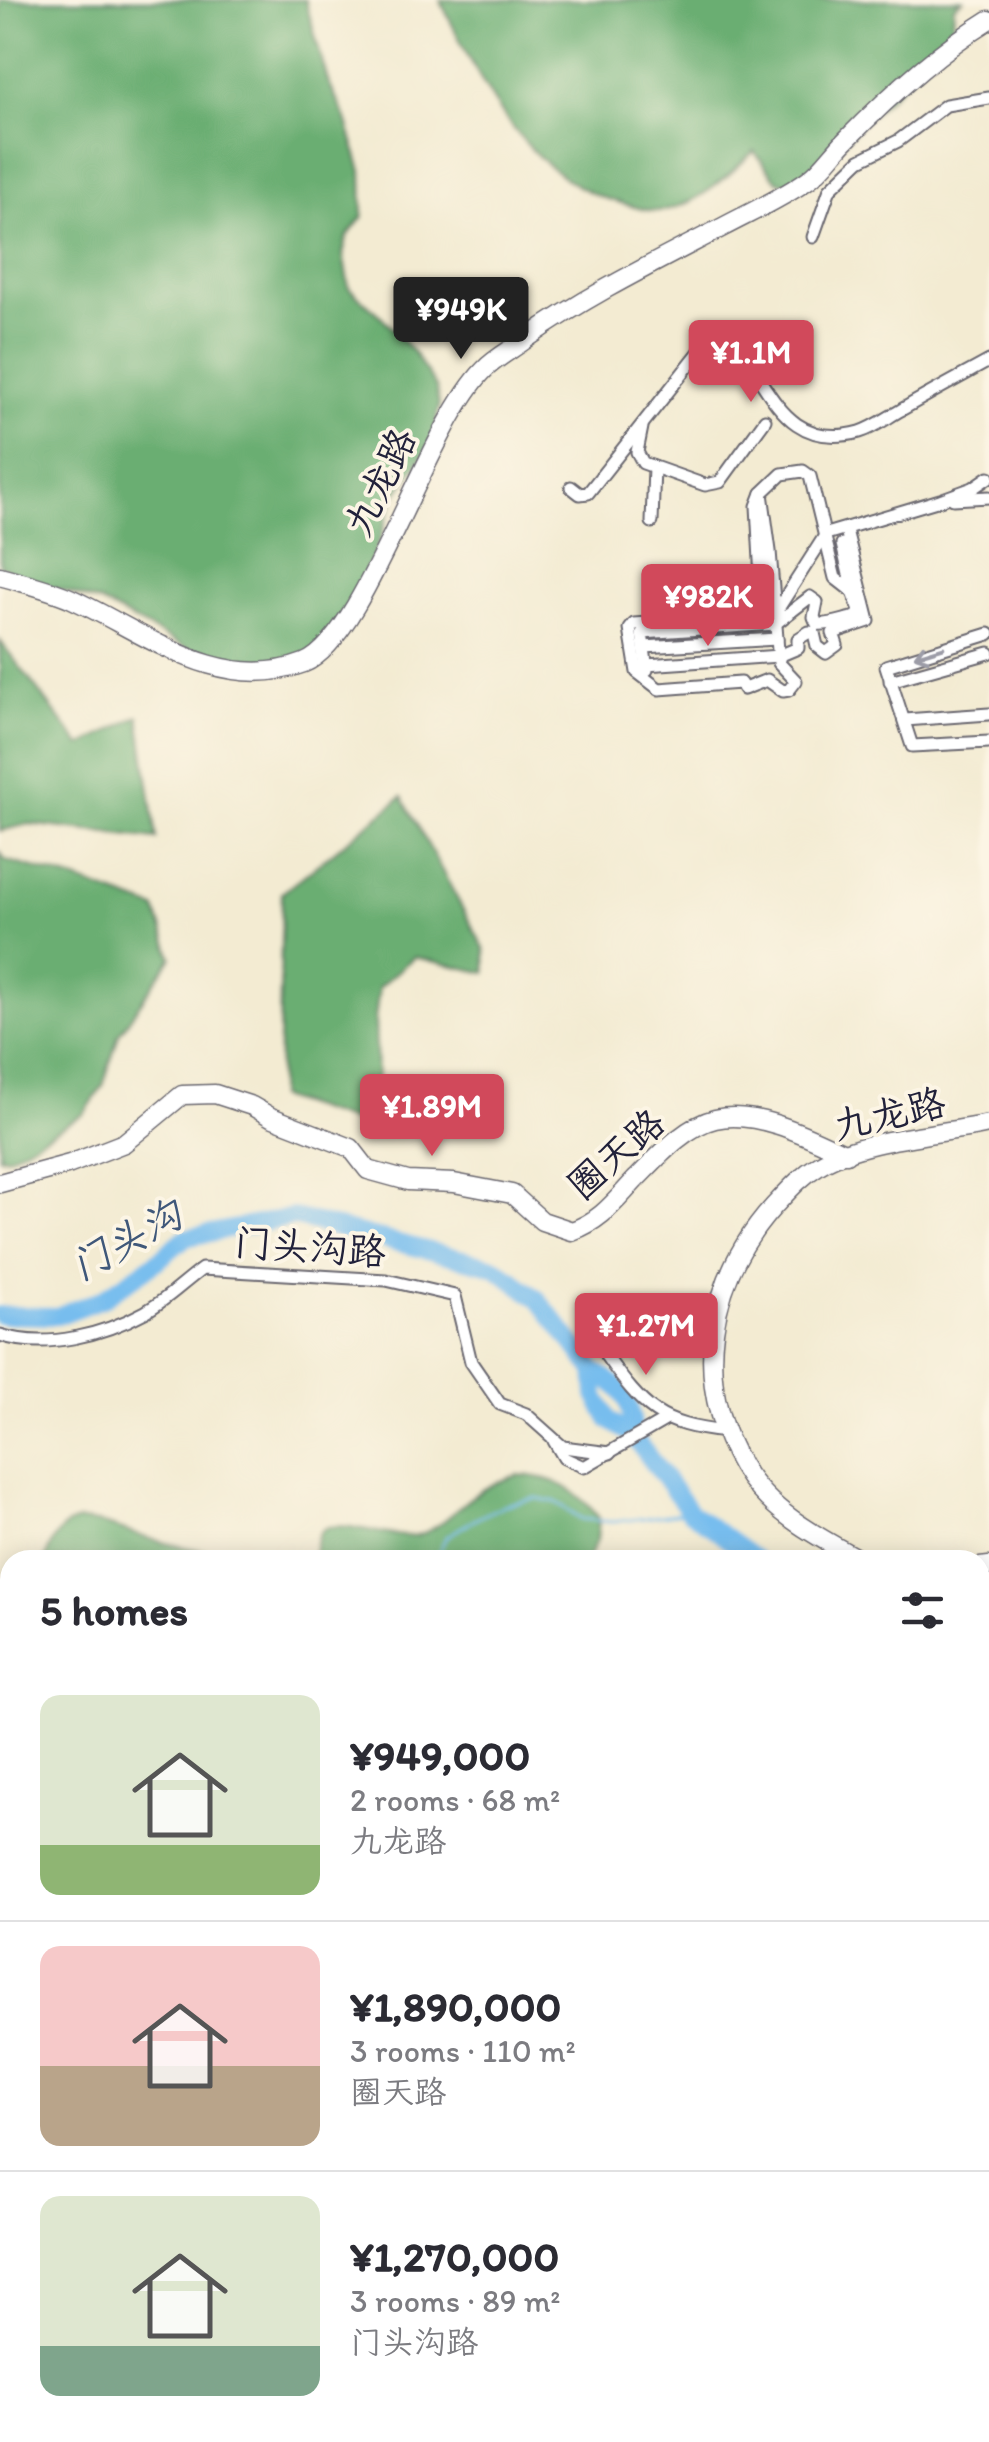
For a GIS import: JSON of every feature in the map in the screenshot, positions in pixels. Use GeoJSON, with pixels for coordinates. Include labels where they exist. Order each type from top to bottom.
{"type":"FeatureCollection","features":[{"type":"Feature","properties":{"kind":"street","name":"九龙路"},"geometry":{"type":"LineString","coordinates":[[0,576],[69,598],[204,663],[252,672],[308,662],[337,636],[390,538],[441,429],[484,370],[546,325],[626,278],[811,178],[846,140],[956,41],[989,20]]}},
{"type":"Feature","properties":{"kind":"street"},"geometry":{"type":"LineString","coordinates":[[812,238],[830,189],[860,160],[898,141],[946,104],[989,98]]}},
{"type":"Feature","properties":{"kind":"street"},"geometry":{"type":"LineString","coordinates":[[571,487],[580,494],[588,493],[708,341],[722,340],[738,351],[780,410],[799,428],[831,436],[863,431],[989,360]]}},
{"type":"Feature","properties":{"kind":"street"},"geometry":{"type":"LineString","coordinates":[[643,423],[637,452],[643,464],[705,485],[720,482],[765,420]]}},
{"type":"Feature","properties":{"kind":"street"},"geometry":{"type":"LineString","coordinates":[[652,522],[654,467]]}},
{"type":"Feature","properties":{"kind":"street"},"geometry":{"type":"LineString","coordinates":[[637,633],[637,672],[659,689],[740,683],[744,689],[767,680],[783,691],[790,690],[796,681],[779,662],[779,656],[777,638],[771,618],[770,551],[762,494],[782,474],[803,471],[810,476],[837,532],[869,621],[834,633],[837,646],[826,653],[817,646],[814,633],[808,632],[798,639],[798,648],[779,656],[646,665]]}},
{"type":"Feature","properties":{"kind":"street"},"geometry":{"type":"LineString","coordinates":[[771,618],[837,532],[940,500],[989,477]]}},
{"type":"Feature","properties":{"kind":"street"},"geometry":{"type":"LineString","coordinates":[[940,500],[989,497]]}},
{"type":"Feature","properties":{"kind":"street"},"geometry":{"type":"LineString","coordinates":[[648,680],[644,647],[634,624],[771,618],[810,597],[817,602],[817,624],[857,618],[860,611],[837,532]]}},
{"type":"Feature","properties":{"kind":"street"},"geometry":{"type":"LineString","coordinates":[[989,634],[886,666],[912,746],[989,742]]}},
{"type":"Feature","properties":{"kind":"street"},"geometry":{"type":"LineString","coordinates":[[644,647],[777,638]]}},
{"type":"Feature","properties":{"kind":"street"},"geometry":{"type":"LineString","coordinates":[[890,681],[989,653]]}},
{"type":"Feature","properties":{"kind":"street"},"geometry":{"type":"LineString","coordinates":[[905,720],[989,714]]}},
{"type":"Feature","properties":{"kind":"street","name":"圈天路"},"geometry":{"type":"LineString","coordinates":[[0,1184],[70,1164],[124,1142],[182,1095],[215,1094],[252,1106],[351,1148],[368,1170],[408,1181],[512,1194],[542,1220],[572,1231],[594,1223],[662,1154],[690,1130],[713,1120],[735,1117],[791,1129],[846,1154]]}},
{"type":"Feature","properties":{"kind":"street","name":"九龙路"},"geometry":{"type":"LineString","coordinates":[[842,1550],[774,1505],[743,1468],[726,1432],[712,1375],[712,1359],[713,1327],[727,1276],[742,1247],[800,1178],[824,1162],[870,1146],[989,1124]]}},
{"type":"Feature","properties":{"kind":"street","name":"门头沟路"},"geometry":{"type":"LineString","coordinates":[[0,1335],[22,1342],[78,1338],[145,1312],[202,1269],[386,1280],[455,1296],[472,1362],[492,1394],[500,1404],[526,1414],[554,1441],[575,1449],[610,1453],[665,1420]]}},
{"type":"Feature","properties":{"kind":"street"},"geometry":{"type":"LineString","coordinates":[[606,1356],[635,1397],[665,1420],[726,1432]]}},
{"type":"Feature","properties":{"kind":"green space"},"geometry":{"type":"Polygon","coordinates":[[[0,0],[305,0],[328,81],[346,119],[362,171],[363,216],[347,237],[343,254],[349,288],[414,353],[436,387],[439,405],[433,442],[394,497],[345,621],[296,669],[212,662],[101,603],[0,566],[0,0]]]}},
{"type":"Feature","properties":{"kind":"green space"},"geometry":{"type":"Polygon","coordinates":[[[440,0],[963,0],[954,6],[953,35],[797,188],[777,181],[754,151],[699,197],[654,211],[587,191],[532,150],[490,94],[440,0]]]}},
{"type":"Feature","properties":{"kind":"green space"},"geometry":{"type":"Polygon","coordinates":[[[0,641],[81,746],[139,716],[157,839],[29,824],[0,831],[0,641]]]}},
{"type":"Feature","properties":{"kind":"green space"},"geometry":{"type":"Polygon","coordinates":[[[402,797],[485,950],[486,973],[414,957],[379,987],[375,1019],[379,1130],[278,1097],[282,893],[402,797]]]}},
{"type":"Feature","properties":{"kind":"green space"},"geometry":{"type":"Polygon","coordinates":[[[0,852],[5,860],[156,909],[172,957],[119,1034],[103,1086],[84,1114],[10,1156],[0,1157],[0,852]]]}},
{"type":"Feature","properties":{"kind":"green space"},"geometry":{"type":"Polygon","coordinates":[[[518,1475],[564,1486],[599,1518],[592,1550],[315,1550],[319,1534],[327,1527],[419,1535],[496,1483],[518,1475]]]}},
{"type":"Feature","properties":{"kind":"green space"},"geometry":{"type":"Polygon","coordinates":[[[73,1523],[101,1524],[199,1550],[49,1550],[61,1530],[73,1523]]]}},
{"type":"Feature","properties":{"kind":"waterway","name":"门头沟"},"geometry":{"type":"LineString","coordinates":[[0,1315],[57,1316],[102,1299],[185,1238],[293,1217],[495,1267],[539,1300],[594,1371],[596,1396],[609,1420],[633,1436],[690,1512],[743,1550]]}},
{"type":"Feature","properties":{"kind":"waterway","name":"门头沟"},"geometry":{"type":"LineString","coordinates":[[594,1371],[613,1383],[625,1397],[633,1436]]}},
{"type":"Feature","properties":{"kind":"waterway"},"geometry":{"type":"LineString","coordinates":[[440,1550],[446,1537],[470,1522],[504,1505],[536,1498],[556,1502],[582,1519],[613,1522],[690,1512]]}}]}
